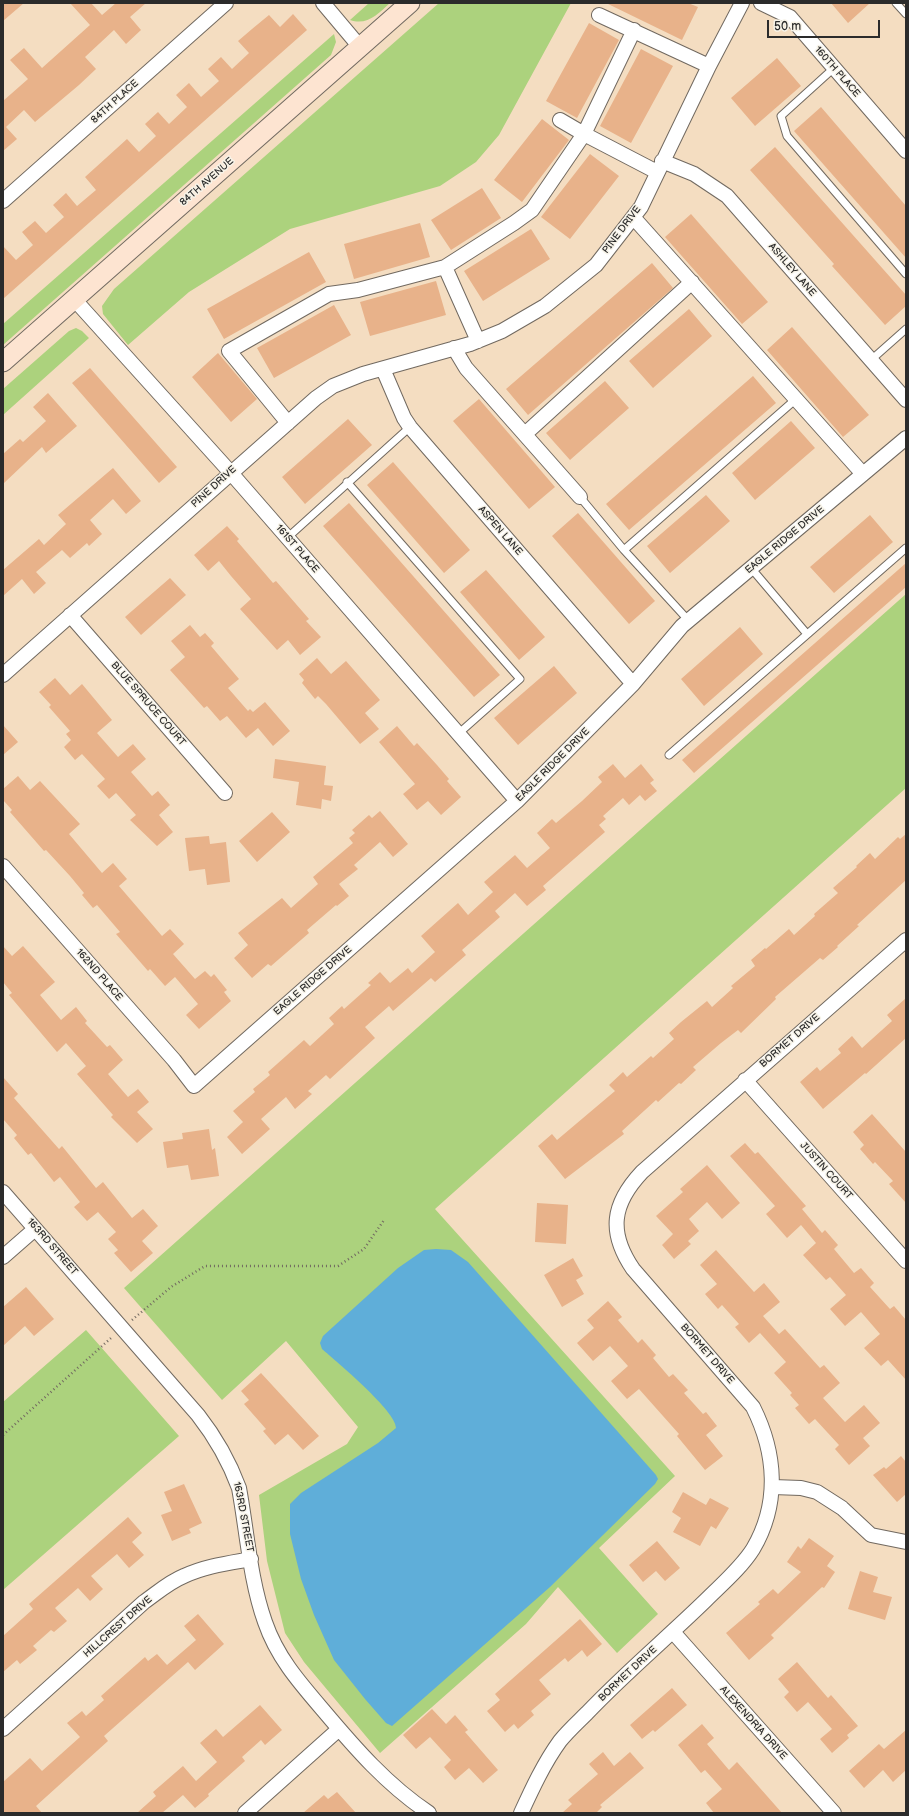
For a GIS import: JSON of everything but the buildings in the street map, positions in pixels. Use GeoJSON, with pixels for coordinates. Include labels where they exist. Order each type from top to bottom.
{"type":"FeatureCollection","features":[{"type":"Feature","properties":{"kind":"street","name":"84TH PLACE"},"geometry":{"type":"LineString","coordinates":[[3,201],[226,3]]}},
{"type":"Feature","properties":{"kind":"street"},"geometry":{"type":"LineString","coordinates":[[323,3],[360,47]]}},
{"type":"Feature","properties":{"kind":"street","name":"84TH AVENUE"},"geometry":{"type":"LineString","coordinates":[[3,362],[410,3]]}},
{"type":"Feature","properties":{"kind":"street","name":"PINE DRIVE"},"geometry":{"type":"LineString","coordinates":[[3,675],[316,398],[333,386],[363,374],[478,341],[502,331],[545,306],[596,265],[641,207],[709,66],[742,3]]}},
{"type":"Feature","properties":{"kind":"street","name":"160TH PLACE"},"geometry":{"type":"LineString","coordinates":[[761,3],[790,18],[906,151]]}},
{"type":"Feature","properties":{"kind":"street"},"geometry":{"type":"LineString","coordinates":[[599,15],[709,66]]}},
{"type":"Feature","properties":{"kind":"street"},"geometry":{"type":"LineString","coordinates":[[288,423],[229,351],[329,294],[358,290],[444,267],[532,210],[584,134],[634,30]]}},
{"type":"Feature","properties":{"kind":"street","name":"ASHLEY LANE"},"geometry":{"type":"LineString","coordinates":[[560,120],[584,134],[660,167],[694,174],[727,196],[906,400]]}},
{"type":"Feature","properties":{"kind":"street"},"geometry":{"type":"LineString","coordinates":[[633,217],[863,474]]}},
{"type":"Feature","properties":{"kind":"street"},"geometry":{"type":"LineString","coordinates":[[444,267],[478,341]]}},
{"type":"Feature","properties":{"kind":"street"},"geometry":{"type":"LineString","coordinates":[[525,434],[692,282]]}},
{"type":"Feature","properties":{"kind":"street","name":"161ST PLACE"},"geometry":{"type":"LineString","coordinates":[[74,299],[231,473],[517,801]]}},
{"type":"Feature","properties":{"kind":"street"},"geometry":{"type":"LineString","coordinates":[[454,348],[466,368],[580,497]]}},
{"type":"Feature","properties":{"kind":"street","name":"ASPEN LANE"},"geometry":{"type":"LineString","coordinates":[[383,368],[404,418],[410,427],[633,684]]}},
{"type":"Feature","properties":{"kind":"street","name":"EAGLE RIDGE DRIVE"},"geometry":{"type":"LineString","coordinates":[[194,1086],[517,801],[633,684],[689,621],[906,438]]}},
{"type":"Feature","properties":{"kind":"street","name":"BLUE SPRUCE COURT"},"geometry":{"type":"LineString","coordinates":[[70,616],[225,793]]}},
{"type":"Feature","properties":{"kind":"street","name":"162ND PLACE"},"geometry":{"type":"LineString","coordinates":[[3,866],[174,1060],[194,1086]]}},
{"type":"Feature","properties":{"kind":"street","name":"BORMET DRIVE"},"geometry":{"type":"LineString","coordinates":[[521,1813],[535,1782],[560,1741],[607,1692],[673,1632],[746,1559],[762,1528],[770,1504],[773,1487],[770,1453],[765,1434],[752,1407],[633,1269],[623,1255],[618,1242],[616,1227],[620,1204],[631,1183],[745,1080],[905,942]]}},
{"type":"Feature","properties":{"kind":"street","name":"JUSTIN COURT"},"geometry":{"type":"LineString","coordinates":[[745,1080],[906,1261]]}},
{"type":"Feature","properties":{"kind":"street","name":"163RD STREET"},"geometry":{"type":"LineString","coordinates":[[3,1192],[198,1415],[225,1454],[239,1488],[257,1597],[265,1622],[286,1665],[373,1768],[406,1798],[429,1813]]}},
{"type":"Feature","properties":{"kind":"street"},"geometry":{"type":"LineString","coordinates":[[3,1257],[35,1229]]}},
{"type":"Feature","properties":{"kind":"street"},"geometry":{"type":"LineString","coordinates":[[773,1487],[801,1488],[817,1492],[842,1508],[871,1535],[906,1542]]}},
{"type":"Feature","properties":{"kind":"street","name":"HILLCREST DRIVE"},"geometry":{"type":"LineString","coordinates":[[3,1729],[144,1602],[165,1586],[200,1569],[251,1559]]}},
{"type":"Feature","properties":{"kind":"street","name":"ALEXENDRIA DRIVE"},"geometry":{"type":"LineString","coordinates":[[673,1632],[834,1813]]}},
{"type":"Feature","properties":{"kind":"street"},"geometry":{"type":"LineString","coordinates":[[245,1813],[339,1729]]}},
{"type":"Feature","properties":{"kind":"lane"},"geometry":{"type":"LineString","coordinates":[[896,3],[906,14]]}},
{"type":"Feature","properties":{"kind":"lane"},"geometry":{"type":"LineString","coordinates":[[834,68],[781,116],[787,136],[906,274]]}},
{"type":"Feature","properties":{"kind":"lane"},"geometry":{"type":"LineString","coordinates":[[871,360],[906,329]]}},
{"type":"Feature","properties":{"kind":"lane"},"geometry":{"type":"LineString","coordinates":[[624,550],[796,399]]}},
{"type":"Feature","properties":{"kind":"lane"},"geometry":{"type":"LineString","coordinates":[[287,538],[410,427]]}},
{"type":"Feature","properties":{"kind":"lane"},"geometry":{"type":"LineString","coordinates":[[348,482],[520,679],[458,734]]}},
{"type":"Feature","properties":{"kind":"lane"},"geometry":{"type":"LineString","coordinates":[[580,497],[624,550],[689,621]]}},
{"type":"Feature","properties":{"kind":"lane"},"geometry":{"type":"LineString","coordinates":[[669,755],[906,548]]}},
{"type":"Feature","properties":{"kind":"lane"},"geometry":{"type":"LineString","coordinates":[[751,568],[807,634]]}},
{"type":"Feature","properties":{"kind":"path"},"geometry":{"type":"LineString","coordinates":[[3,1435],[171,1287],[204,1266],[338,1266],[364,1249],[384,1220]]}},
{"type":"Feature","properties":{"kind":"green space"},"geometry":{"type":"Polygon","coordinates":[[[369,3],[390,3],[372,18],[362,21],[350,20],[369,3]]]}},
{"type":"Feature","properties":{"kind":"green space"},"geometry":{"type":"Polygon","coordinates":[[[439,3],[571,3],[499,135],[476,162],[440,186],[290,229],[189,292],[128,345],[103,314],[102,306],[114,289],[439,3]]]}},
{"type":"Feature","properties":{"kind":"green space"},"geometry":{"type":"Polygon","coordinates":[[[334,34],[336,42],[331,55],[3,345],[3,324],[334,34]]]}},
{"type":"Feature","properties":{"kind":"green space"},"geometry":{"type":"Polygon","coordinates":[[[76,328],[82,331],[89,338],[3,415],[3,389],[69,331],[76,328]]]}},
{"type":"Feature","properties":{"kind":"green space"},"geometry":{"type":"Polygon","coordinates":[[[906,594],[906,788],[435,1209],[675,1476],[599,1548],[658,1614],[617,1653],[558,1587],[526,1624],[380,1753],[304,1662],[285,1633],[267,1561],[259,1495],[347,1444],[358,1427],[286,1341],[222,1400],[124,1288],[906,594]]]}},
{"type":"Feature","properties":{"kind":"green space"},"geometry":{"type":"Polygon","coordinates":[[[86,1330],[179,1436],[3,1590],[3,1402],[86,1330]]]}},
{"type":"Feature","properties":{"kind":"water"},"geometry":{"type":"Polygon","coordinates":[[[424,1250],[451,1250],[468,1262],[658,1479],[655,1484],[550,1587],[392,1726],[386,1723],[334,1660],[314,1615],[301,1579],[290,1534],[290,1504],[301,1493],[378,1443],[396,1428],[394,1421],[377,1399],[322,1349],[320,1343],[323,1336],[398,1268],[424,1250]]]}}]}
